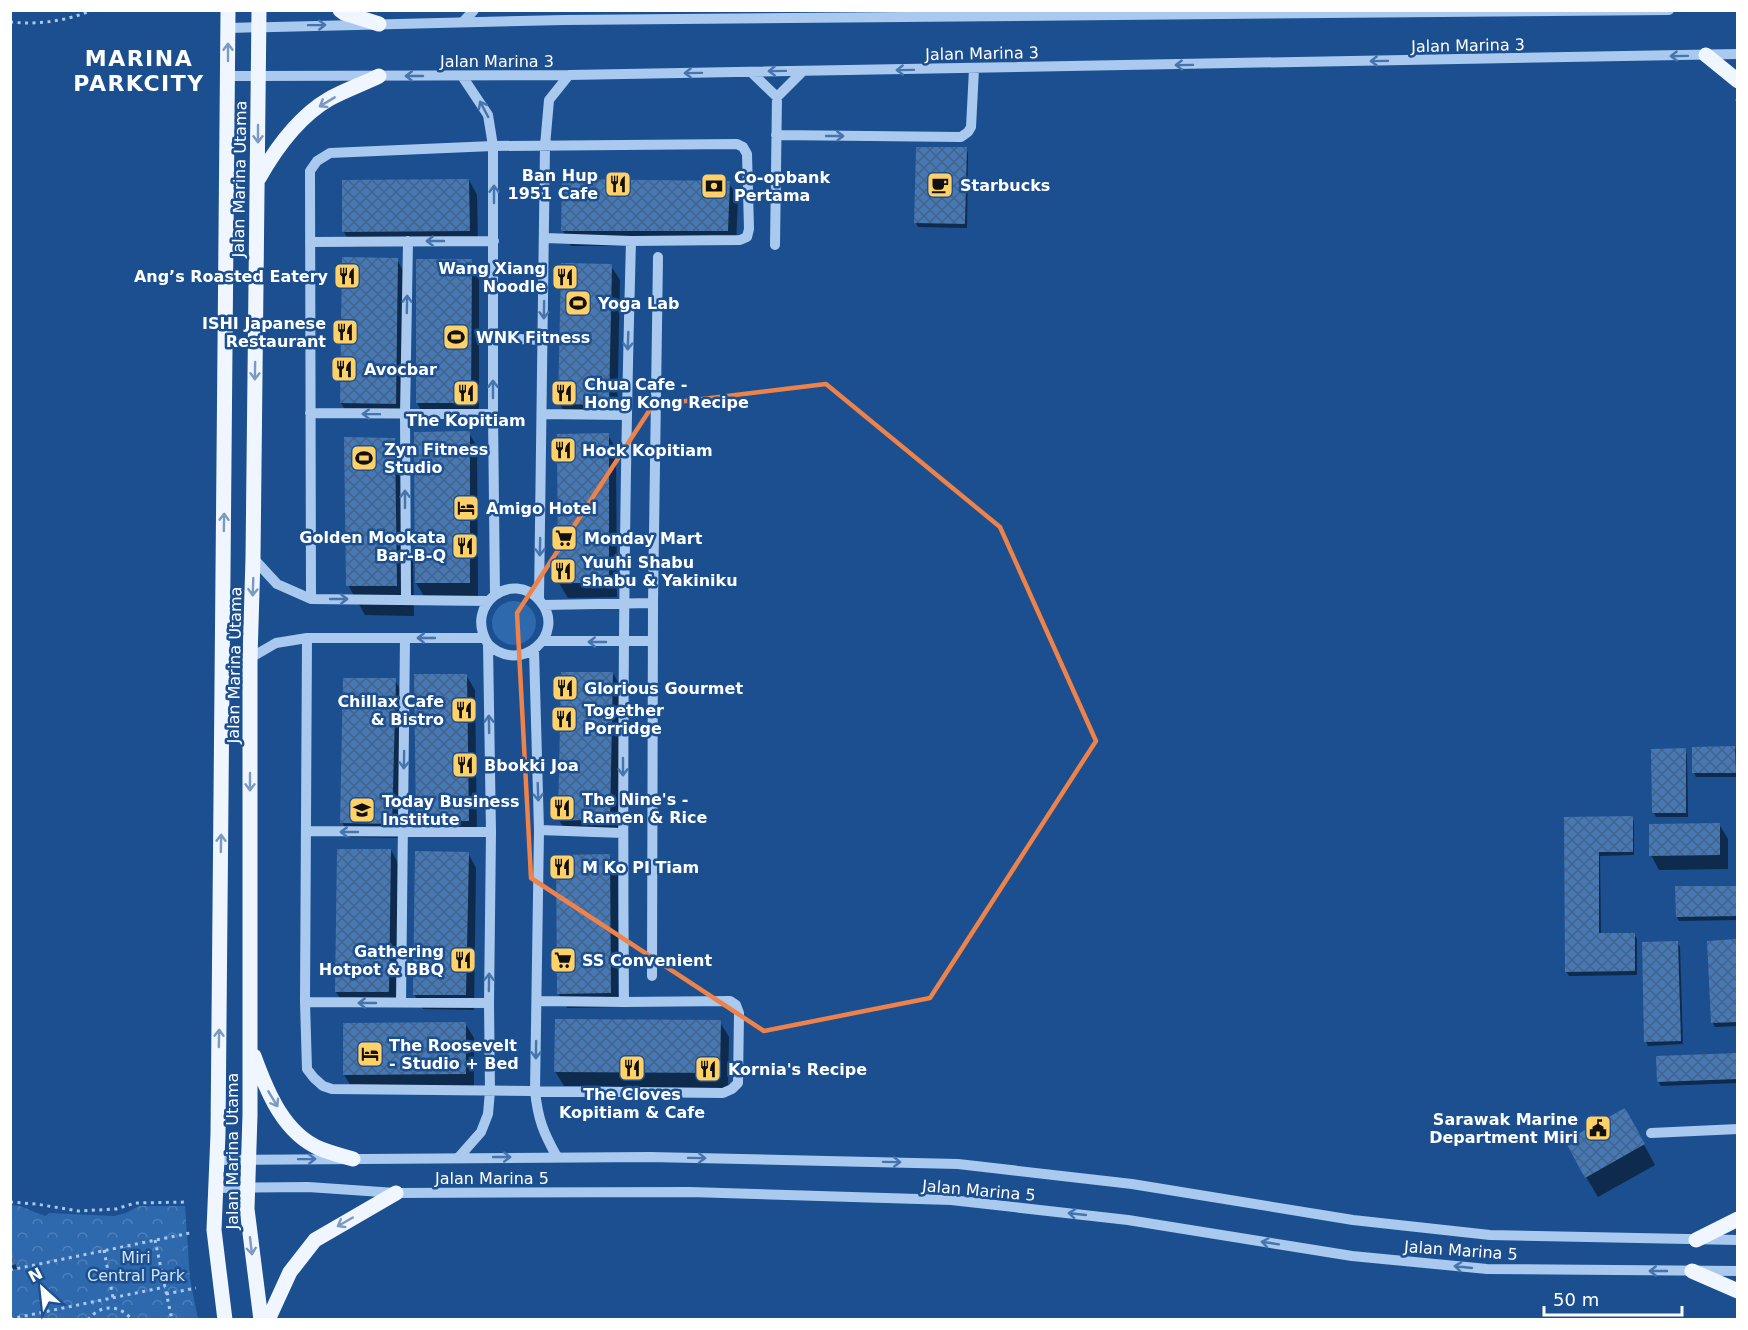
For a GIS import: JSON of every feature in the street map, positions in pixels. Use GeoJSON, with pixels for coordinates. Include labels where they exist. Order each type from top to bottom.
{"type":"FeatureCollection","features":[{"type":"Feature","properties":{"kind":"main road","name":"Jalan Marina Utama"},"geometry":{"type":"LineString","coordinates":[[225,1320],[214,1230],[214,1188],[218,1134],[228,10]]}},
{"type":"Feature","properties":{"kind":"main road","name":"Jalan Marina Utama"},"geometry":{"type":"LineString","coordinates":[[259,10],[250,658],[250,1045],[247,1209],[261,1320]]}},
{"type":"Feature","properties":{"kind":"main road"},"geometry":{"type":"LineString","coordinates":[[340,10],[380,24]]}},
{"type":"Feature","properties":{"kind":"main road"},"geometry":{"type":"LineString","coordinates":[[1706,55],[1737,81]]}},
{"type":"Feature","properties":{"kind":"main road"},"geometry":{"type":"LineString","coordinates":[[258,181],[273,155],[304,117],[328,100],[379,76]]}},
{"type":"Feature","properties":{"kind":"main road"},"geometry":{"type":"LineString","coordinates":[[250,1045],[265,1087],[286,1122],[297,1134],[320,1149],[353,1159]]}},
{"type":"Feature","properties":{"kind":"main road"},"geometry":{"type":"LineString","coordinates":[[268,1320],[290,1272],[315,1240],[396,1193]]}},
{"type":"Feature","properties":{"kind":"main road"},"geometry":{"type":"LineString","coordinates":[[1696,1240],[1737,1219]]}},
{"type":"Feature","properties":{"kind":"main road"},"geometry":{"type":"LineString","coordinates":[[1692,1271],[1737,1291]]}},
{"type":"Feature","properties":{"kind":"street"},"geometry":{"type":"LineString","coordinates":[[463,22],[474,10]]}},
{"type":"Feature","properties":{"kind":"street","name":"Jalan Marina 3"},"geometry":{"type":"LineString","coordinates":[[228,28],[463,22],[562,15],[1668,10]]}},
{"type":"Feature","properties":{"kind":"street","name":"Jalan Marina 3"},"geometry":{"type":"LineString","coordinates":[[228,76],[569,75],[1737,54]]}},
{"type":"Feature","properties":{"kind":"street"},"geometry":{"type":"LineString","coordinates":[[777,135],[961,137],[971,127],[974,69]]}},
{"type":"Feature","properties":{"kind":"street"},"geometry":{"type":"LineString","coordinates":[[775,245],[777,97],[803,71]]}},
{"type":"Feature","properties":{"kind":"street"},"geometry":{"type":"LineString","coordinates":[[751,72],[777,97]]}},
{"type":"Feature","properties":{"kind":"street"},"geometry":{"type":"LineString","coordinates":[[569,75],[549,100],[545,146],[541,602],[548,621],[547,632],[538,646],[526,654],[509,656],[493,650],[481,629],[480,619],[483,609],[502,591],[518,589],[526,591],[541,602],[652,603]]}},
{"type":"Feature","properties":{"kind":"street"},"geometry":{"type":"LineString","coordinates":[[462,76],[488,115],[494,146],[492,598]]}},
{"type":"Feature","properties":{"kind":"street"},"geometry":{"type":"LineString","coordinates":[[310,599],[310,171],[317,160],[330,153],[494,146],[737,144],[743,147],[747,154],[749,229],[747,237],[740,240],[631,241],[545,238]]}},
{"type":"Feature","properties":{"kind":"street"},"geometry":{"type":"LineString","coordinates":[[406,600],[405,414],[408,241]]}},
{"type":"Feature","properties":{"kind":"street"},"geometry":{"type":"LineString","coordinates":[[310,242],[494,241]]}},
{"type":"Feature","properties":{"kind":"street"},"geometry":{"type":"LineString","coordinates":[[624,1002],[624,604],[631,241]]}},
{"type":"Feature","properties":{"kind":"street"},"geometry":{"type":"LineString","coordinates":[[652,976],[652,603],[658,257]]}},
{"type":"Feature","properties":{"kind":"street"},"geometry":{"type":"LineString","coordinates":[[493,338],[543,340]]}},
{"type":"Feature","properties":{"kind":"street"},"geometry":{"type":"LineString","coordinates":[[310,413],[493,414]]}},
{"type":"Feature","properties":{"kind":"street"},"geometry":{"type":"LineString","coordinates":[[542,414],[626,414]]}},
{"type":"Feature","properties":{"kind":"street"},"geometry":{"type":"LineString","coordinates":[[253,558],[277,584],[310,599],[492,598]]}},
{"type":"Feature","properties":{"kind":"street"},"geometry":{"type":"LineString","coordinates":[[250,658],[276,643],[307,638],[486,641]]}},
{"type":"Feature","properties":{"kind":"street"},"geometry":{"type":"LineString","coordinates":[[307,638],[305,1002],[307,1069],[323,1086],[332,1089],[723,1093],[738,1083],[739,1013],[736,1005],[730,1001],[537,1001]]}},
{"type":"Feature","properties":{"kind":"street"},"geometry":{"type":"LineString","coordinates":[[401,1003],[405,638]]}},
{"type":"Feature","properties":{"kind":"street"},"geometry":{"type":"LineString","coordinates":[[459,1157],[481,1132],[488,1114],[490,1090],[491,832],[486,641]]}},
{"type":"Feature","properties":{"kind":"street"},"geometry":{"type":"LineString","coordinates":[[538,646],[652,641]]}},
{"type":"Feature","properties":{"kind":"street"},"geometry":{"type":"LineString","coordinates":[[538,646],[539,830],[535,1090],[537,1114],[543,1132],[557,1157]]}},
{"type":"Feature","properties":{"kind":"street"},"geometry":{"type":"LineString","coordinates":[[539,830],[623,833]]}},
{"type":"Feature","properties":{"kind":"street"},"geometry":{"type":"LineString","coordinates":[[306,831],[491,832]]}},
{"type":"Feature","properties":{"kind":"street"},"geometry":{"type":"LineString","coordinates":[[305,1002],[489,1003]]}},
{"type":"Feature","properties":{"kind":"street"},"geometry":{"type":"LineString","coordinates":[[1651,1133],[1737,1129]]}},
{"type":"Feature","properties":{"kind":"street","name":"Jalan Marina 5"},"geometry":{"type":"LineString","coordinates":[[216,1160],[650,1157],[958,1164],[1132,1184],[1353,1220],[1490,1235],[1737,1240]]}},
{"type":"Feature","properties":{"kind":"street","name":"Jalan Marina 5"},"geometry":{"type":"LineString","coordinates":[[214,1188],[308,1187],[396,1193],[690,1192],[951,1200],[1128,1220],[1352,1256],[1476,1268],[1737,1271]]}},
{"type":"Feature","properties":{"kind":"path"},"geometry":{"type":"LineString","coordinates":[[10,22],[44,23],[93,10]]}},
{"type":"Feature","properties":{"kind":"path"},"geometry":{"type":"LineString","coordinates":[[10,1202],[36,1204],[78,1212],[116,1209],[135,1203],[188,1202]]}},
{"type":"Feature","properties":{"kind":"path"},"geometry":{"type":"LineString","coordinates":[[10,1270],[189,1233]]}},
{"type":"Feature","properties":{"kind":"path"},"geometry":{"type":"LineString","coordinates":[[155,1240],[172,1320]]}},
{"type":"Feature","properties":{"kind":"path"},"geometry":{"type":"LineString","coordinates":[[104,1250],[113,1298]]}},
{"type":"Feature","properties":{"kind":"path"},"geometry":{"type":"LineString","coordinates":[[10,1319],[165,1287]]}},
{"type":"Feature","properties":{"kind":"path"},"geometry":{"type":"LineString","coordinates":[[166,1294],[196,1288]]}},
{"type":"Feature","properties":{"kind":"path"},"geometry":{"type":"LineString","coordinates":[[88,1320],[92,1314],[107,1308],[123,1311],[132,1320]]}},
{"type":"Feature","properties":{"kind":"highlighted area"},"geometry":{"type":"Polygon","coordinates":[[[826,384],[1000,527],[1096,741],[930,998],[764,1031],[531,878],[517,613],[653,405],[826,384]]]}},
{"type":"Feature","properties":{"kind":"green space"},"geometry":{"type":"Polygon","coordinates":[[[514,601],[529,608],[536,623],[529,638],[514,645],[499,638],[492,623],[499,608],[514,601]]]}},
{"type":"Feature","properties":{"kind":"green space","name":"Miri Central Park"},"geometry":{"type":"Polygon","coordinates":[[[11,1205],[20,1206],[45,1216],[49,1213],[114,1216],[139,1206],[185,1206],[190,1279],[198,1319],[11,1320],[11,1205]]]}},
{"type":"Feature","properties":{"kind":"building","name":"Starbucks"},"geometry":{"type":"Polygon","coordinates":[[[916,147],[967,147],[965,224],[914,223],[916,147]]]}},
{"type":"Feature","properties":{"kind":"building"},"geometry":{"type":"Polygon","coordinates":[[[469,179],[470,231],[342,232],[342,180],[469,179]]]}},
{"type":"Feature","properties":{"kind":"building"},"geometry":{"type":"Polygon","coordinates":[[[562,179],[730,181],[728,231],[561,231],[562,179]]]}},
{"type":"Feature","properties":{"kind":"building"},"geometry":{"type":"Polygon","coordinates":[[[342,257],[398,258],[396,404],[340,403],[342,257]]]}},
{"type":"Feature","properties":{"kind":"building"},"geometry":{"type":"Polygon","coordinates":[[[416,259],[472,259],[471,403],[416,403],[416,259]]]}},
{"type":"Feature","properties":{"kind":"building"},"geometry":{"type":"Polygon","coordinates":[[[561,263],[612,264],[609,405],[558,404],[561,263]]]}},
{"type":"Feature","properties":{"kind":"building"},"geometry":{"type":"Polygon","coordinates":[[[470,431],[470,583],[415,583],[414,432],[470,431]]]}},
{"type":"Feature","properties":{"kind":"building"},"geometry":{"type":"Polygon","coordinates":[[[609,433],[609,583],[558,583],[557,434],[609,433]]]}},
{"type":"Feature","properties":{"kind":"building"},"geometry":{"type":"Polygon","coordinates":[[[344,437],[395,438],[397,586],[346,586],[344,437]]]}},
{"type":"Feature","properties":{"kind":"building"},"geometry":{"type":"Polygon","coordinates":[[[561,672],[613,672],[610,819],[558,821],[561,672]]]}},
{"type":"Feature","properties":{"kind":"building"},"geometry":{"type":"Polygon","coordinates":[[[414,674],[467,674],[469,821],[416,822],[414,674]]]}},
{"type":"Feature","properties":{"kind":"building"},"geometry":{"type":"Polygon","coordinates":[[[343,678],[396,678],[392,824],[340,823],[343,678]]]}},
{"type":"Feature","properties":{"kind":"building"},"geometry":{"type":"Polygon","coordinates":[[[1735,746],[1736,773],[1692,773],[1692,747],[1735,746]]]}},
{"type":"Feature","properties":{"kind":"building"},"geometry":{"type":"Polygon","coordinates":[[[1686,748],[1686,813],[1652,813],[1651,749],[1686,748]]]}},
{"type":"Feature","properties":{"kind":"building"},"geometry":{"type":"Polygon","coordinates":[[[1633,816],[1633,852],[1599,852],[1599,933],[1635,933],[1635,971],[1565,972],[1564,817],[1633,816]]]}},
{"type":"Feature","properties":{"kind":"building"},"geometry":{"type":"Polygon","coordinates":[[[1720,823],[1720,855],[1649,856],[1649,824],[1720,823]]]}},
{"type":"Feature","properties":{"kind":"building"},"geometry":{"type":"Polygon","coordinates":[[[337,849],[391,849],[389,992],[335,992],[337,849]]]}},
{"type":"Feature","properties":{"kind":"building"},"geometry":{"type":"Polygon","coordinates":[[[415,851],[469,852],[466,995],[413,995],[415,851]]]}},
{"type":"Feature","properties":{"kind":"building"},"geometry":{"type":"Polygon","coordinates":[[[610,854],[611,993],[557,994],[556,855],[610,854]]]}},
{"type":"Feature","properties":{"kind":"building"},"geometry":{"type":"Polygon","coordinates":[[[1675,886],[1738,886],[1738,916],[1676,917],[1675,886]]]}},
{"type":"Feature","properties":{"kind":"building"},"geometry":{"type":"Polygon","coordinates":[[[1736,939],[1738,1022],[1711,1023],[1707,941],[1736,939]]]}},
{"type":"Feature","properties":{"kind":"building"},"geometry":{"type":"Polygon","coordinates":[[[1678,941],[1681,1041],[1644,1042],[1642,942],[1678,941]]]}},
{"type":"Feature","properties":{"kind":"building"},"geometry":{"type":"Polygon","coordinates":[[[555,1019],[721,1020],[720,1073],[554,1072],[555,1019]]]}},
{"type":"Feature","properties":{"kind":"building"},"geometry":{"type":"Polygon","coordinates":[[[466,1022],[466,1074],[343,1075],[343,1023],[466,1022]]]}},
{"type":"Feature","properties":{"kind":"building"},"geometry":{"type":"Polygon","coordinates":[[[1738,1053],[1738,1079],[1657,1082],[1656,1056],[1738,1053]]]}},
{"type":"Feature","properties":{"kind":"building"},"geometry":{"type":"Polygon","coordinates":[[[1625,1108],[1645,1144],[1585,1178],[1565,1141],[1625,1108]]]}},
{"type":"Feature","properties":{"kind":"building"},"geometry":{"type":"Polygon","coordinates":[[[10,1244],[16,1264],[10,1266],[10,1244]]]}},
{"type":"Feature","properties":{"kind":"place","name":"Ban Hup 1951 Cafe"},"geometry":{"type":"Point","coordinates":[618,184]}},
{"type":"Feature","properties":{"kind":"place","name":"Starbucks"},"geometry":{"type":"Point","coordinates":[940,185]}},
{"type":"Feature","properties":{"kind":"place","name":"Co-opbank Pertama"},"geometry":{"type":"Point","coordinates":[714,186]}},
{"type":"Feature","properties":{"kind":"place","name":"Ang’s Roasted Eatery"},"geometry":{"type":"Point","coordinates":[347,276]}},
{"type":"Feature","properties":{"kind":"place","name":"Wang Xiang Noodle"},"geometry":{"type":"Point","coordinates":[565,277]}},
{"type":"Feature","properties":{"kind":"place","name":"Yoga Lab"},"geometry":{"type":"Point","coordinates":[578,303]}},
{"type":"Feature","properties":{"kind":"place","name":"ISHI Japanese Restaurant"},"geometry":{"type":"Point","coordinates":[345,332]}},
{"type":"Feature","properties":{"kind":"place","name":"WNK Fitness"},"geometry":{"type":"Point","coordinates":[456,337]}},
{"type":"Feature","properties":{"kind":"place","name":"Avocbar"},"geometry":{"type":"Point","coordinates":[344,369]}},
{"type":"Feature","properties":{"kind":"place","name":"The Kopitiam"},"geometry":{"type":"Point","coordinates":[466,393]}},
{"type":"Feature","properties":{"kind":"place","name":"Chua Cafe - Hong Kong Recipe"},"geometry":{"type":"Point","coordinates":[564,393]}},
{"type":"Feature","properties":{"kind":"place","name":"Hock Kopitiam"},"geometry":{"type":"Point","coordinates":[563,450]}},
{"type":"Feature","properties":{"kind":"place","name":"Zyn Fitness Studio"},"geometry":{"type":"Point","coordinates":[364,458]}},
{"type":"Feature","properties":{"kind":"place","name":"Amigo Hotel"},"geometry":{"type":"Point","coordinates":[466,508]}},
{"type":"Feature","properties":{"kind":"place","name":"Monday Mart"},"geometry":{"type":"Point","coordinates":[564,538]}},
{"type":"Feature","properties":{"kind":"place","name":"Golden Mookata Bar-B-Q"},"geometry":{"type":"Point","coordinates":[465,546]}},
{"type":"Feature","properties":{"kind":"place","name":"Yuuhi Shabu shabu & Yakiniku"},"geometry":{"type":"Point","coordinates":[563,571]}},
{"type":"Feature","properties":{"kind":"place","name":"Glorious Gourmet"},"geometry":{"type":"Point","coordinates":[565,688]}},
{"type":"Feature","properties":{"kind":"place","name":"Chillax Cafe & Bistro"},"geometry":{"type":"Point","coordinates":[464,710]}},
{"type":"Feature","properties":{"kind":"place","name":"Together Porridge"},"geometry":{"type":"Point","coordinates":[564,719]}},
{"type":"Feature","properties":{"kind":"place","name":"Bbokki Joa"},"geometry":{"type":"Point","coordinates":[465,765]}},
{"type":"Feature","properties":{"kind":"place","name":"The Nine's - Ramen & Rice"},"geometry":{"type":"Point","coordinates":[562,808]}},
{"type":"Feature","properties":{"kind":"place","name":"Today Business Institute"},"geometry":{"type":"Point","coordinates":[362,810]}},
{"type":"Feature","properties":{"kind":"place","name":"M Ko PI Tiam"},"geometry":{"type":"Point","coordinates":[562,867]}},
{"type":"Feature","properties":{"kind":"place","name":"Gathering Hotpot & BBQ"},"geometry":{"type":"Point","coordinates":[463,960]}},
{"type":"Feature","properties":{"kind":"place","name":"SS Convenient"},"geometry":{"type":"Point","coordinates":[563,960]}},
{"type":"Feature","properties":{"kind":"place","name":"The Roosevelt - Studio + Bed"},"geometry":{"type":"Point","coordinates":[370,1054]}},
{"type":"Feature","properties":{"kind":"place","name":"The Cloves Kopitiam & Cafe"},"geometry":{"type":"Point","coordinates":[632,1068]}},
{"type":"Feature","properties":{"kind":"place","name":"Kornia's Recipe"},"geometry":{"type":"Point","coordinates":[708,1069]}},
{"type":"Feature","properties":{"kind":"place","name":"Sarawak Marine Department Miri"},"geometry":{"type":"Point","coordinates":[1598,1128]}},
{"type":"Feature","properties":{"kind":"district","name":"MARINA PARKCITY"},"geometry":{"type":"Point","coordinates":[139,70]}}]}
